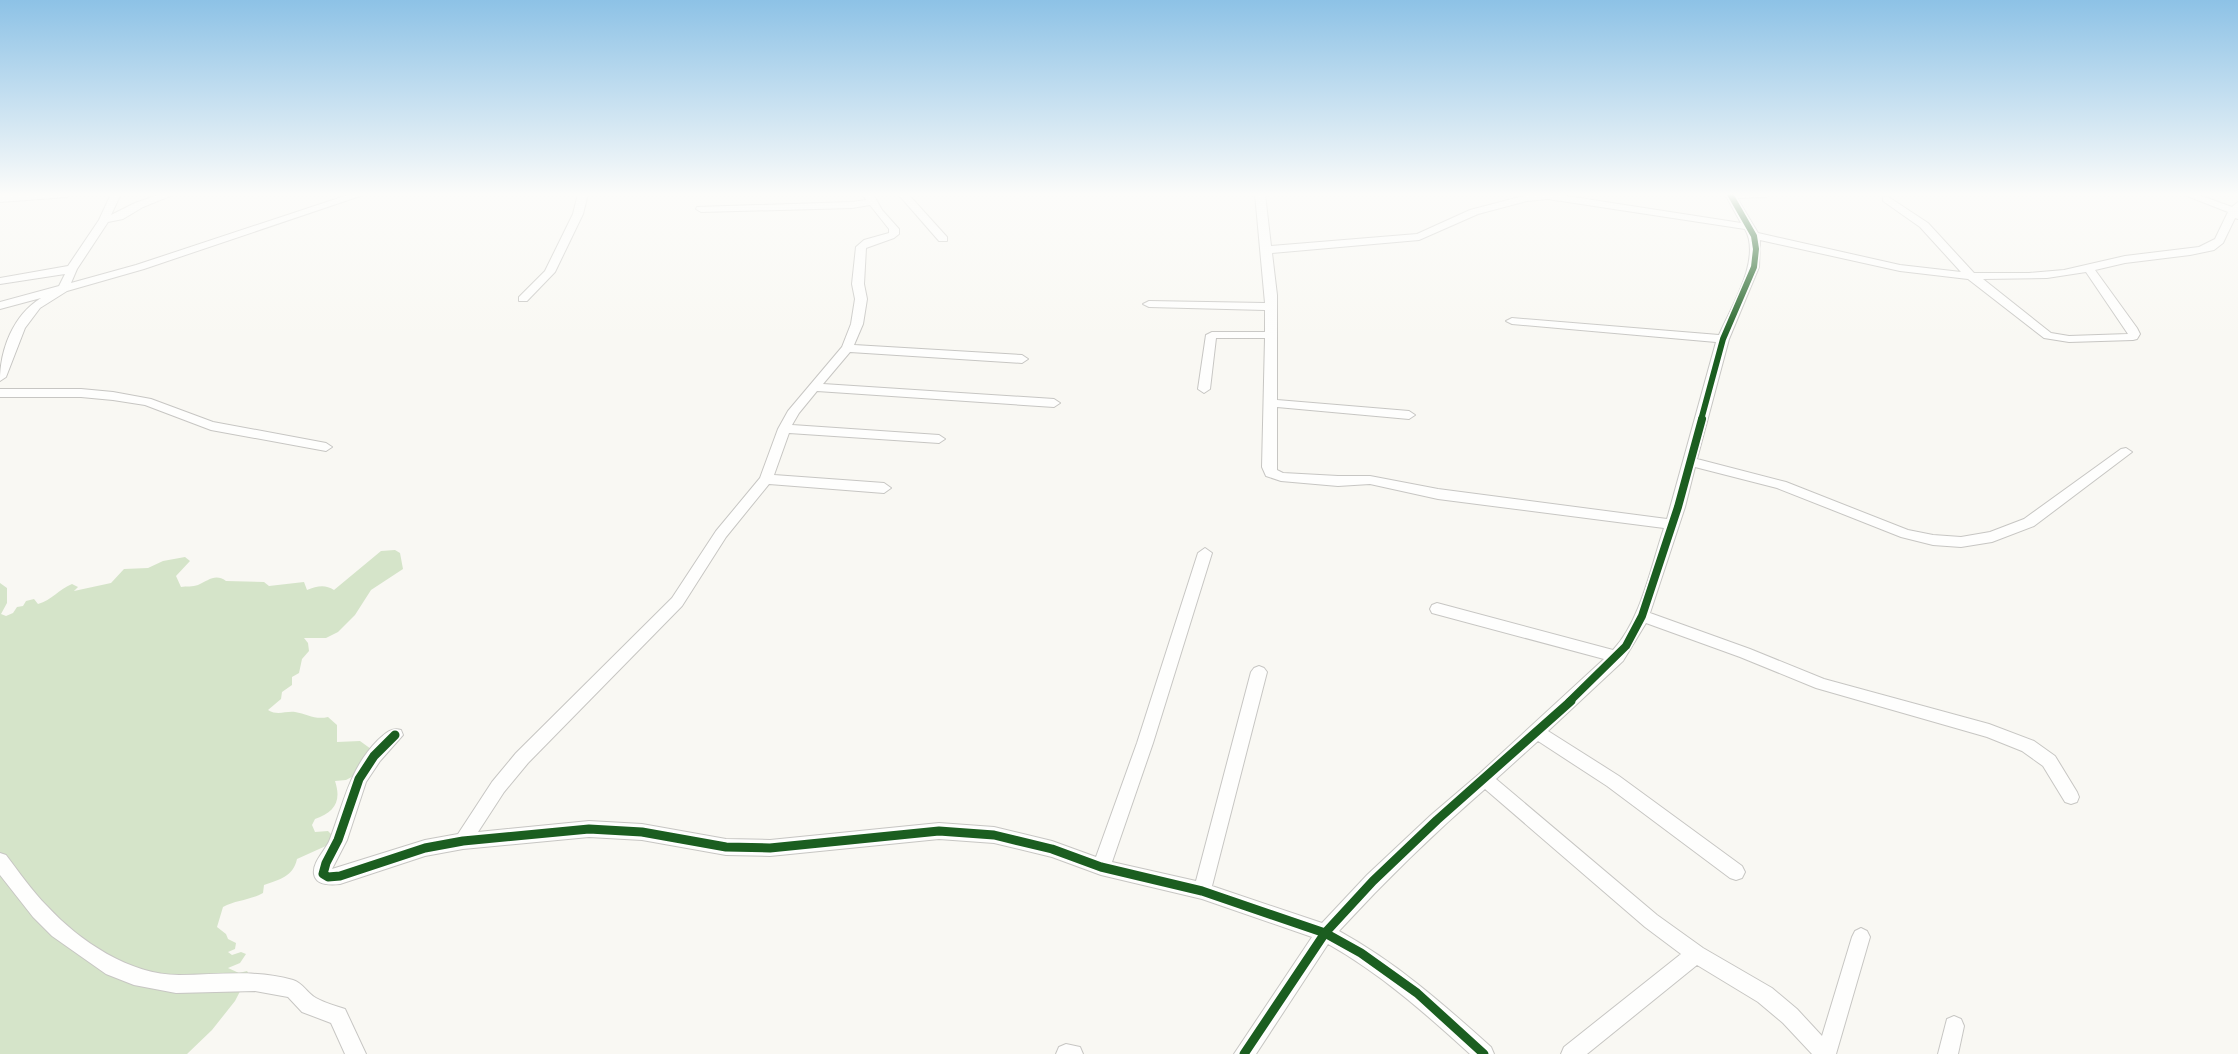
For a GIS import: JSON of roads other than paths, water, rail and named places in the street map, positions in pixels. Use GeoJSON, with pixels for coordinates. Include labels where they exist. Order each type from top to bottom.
{"type":"FeatureCollection","features":[{"type":"Feature","properties":{"kind":"street"},"geometry":{"type":"LineString","coordinates":[[0,377],[19,327],[26,316],[36,306],[63,289],[72,269],[89,243]]}},
{"type":"Feature","properties":{"kind":"street"},"geometry":{"type":"LineString","coordinates":[[2,302],[63,289],[140,267],[212,243]]}},
{"type":"Feature","properties":{"kind":"street"},"geometry":{"type":"LineString","coordinates":[[523,299],[550,272],[564,243]]}},
{"type":"Feature","properties":{"kind":"street"},"geometry":{"type":"LineString","coordinates":[[463,842],[498,787],[522,758],[677,602],[721,534],[766,479],[784,430],[800,403],[847,348],[857,324],[861,299],[858,284],[861,248],[866,243]]}},
{"type":"Feature","properties":{"kind":"street"},"geometry":{"type":"LineString","coordinates":[[1265,243],[1271,307],[1272,403],[1269,467],[1271,473],[1281,477],[1370,480],[1438,494],[1672,524]]}},
{"type":"Feature","properties":{"kind":"street"},"geometry":{"type":"LineString","coordinates":[[1266,250],[1346,243]]}},
{"type":"Feature","properties":{"kind":"street"},"geometry":{"type":"LineString","coordinates":[[1244,1054],[1325,933],[1373,881],[1437,820],[1618,658],[1642,616],[1691,462],[1706,397],[1723,339],[1754,267],[1755,243]]}},
{"type":"Feature","properties":{"kind":"street"},"geometry":{"type":"LineString","coordinates":[[1792,243],[1885,266],[1970,276],[2052,274],[2135,258],[2207,249],[2215,243]]}},
{"type":"Feature","properties":{"kind":"street"},"geometry":{"type":"LineString","coordinates":[[1940,243],[1970,276],[2048,336],[2069,340],[2133,337],[2134,334],[2131,328],[2088,267]]}},
{"type":"Feature","properties":{"kind":"street"},"geometry":{"type":"LineString","coordinates":[[0,281],[72,269]]}},
{"type":"Feature","properties":{"kind":"street"},"geometry":{"type":"LineString","coordinates":[[1149,304],[1271,307]]}},
{"type":"Feature","properties":{"kind":"street"},"geometry":{"type":"LineString","coordinates":[[1512,321],[1723,339]]}},
{"type":"Feature","properties":{"kind":"street"},"geometry":{"type":"LineString","coordinates":[[1204,389],[1210,337],[1212,335],[1271,335]]}},
{"type":"Feature","properties":{"kind":"street"},"geometry":{"type":"LineString","coordinates":[[847,348],[1022,359]]}},
{"type":"Feature","properties":{"kind":"street"},"geometry":{"type":"LineString","coordinates":[[814,387],[1054,403]]}},
{"type":"Feature","properties":{"kind":"street"},"geometry":{"type":"LineString","coordinates":[[0,393],[81,393],[113,396],[147,402],[211,426],[326,447]]}},
{"type":"Feature","properties":{"kind":"street"},"geometry":{"type":"LineString","coordinates":[[1272,403],[1409,414]]}},
{"type":"Feature","properties":{"kind":"street"},"geometry":{"type":"LineString","coordinates":[[784,430],[939,439]]}},
{"type":"Feature","properties":{"kind":"street"},"geometry":{"type":"LineString","coordinates":[[1691,462],[1792,488],[1834,504],[1902,535],[1930,542],[1959,542],[1999,535],[2026,525],[2126,452]]}},
{"type":"Feature","properties":{"kind":"street"},"geometry":{"type":"LineString","coordinates":[[766,479],[884,488]]}},
{"type":"Feature","properties":{"kind":"street"},"geometry":{"type":"LineString","coordinates":[[1101,867],[1144,743],[1204,553]]}},
{"type":"Feature","properties":{"kind":"street"},"geometry":{"type":"LineString","coordinates":[[1437,609],[1618,658]]}},
{"type":"Feature","properties":{"kind":"street"},"geometry":{"type":"LineString","coordinates":[[1642,616],[1821,684],[1989,731],[2028,746],[2049,762],[2071,797]]}},
{"type":"Feature","properties":{"kind":"street"},"geometry":{"type":"LineString","coordinates":[[1202,891],[1259,672]]}},
{"type":"Feature","properties":{"kind":"street"},"geometry":{"type":"LineString","coordinates":[[1536,732],[1569,750],[1604,774],[1736,872]]}},
{"type":"Feature","properties":{"kind":"street"},"geometry":{"type":"LineString","coordinates":[[395,735],[373,753],[362,772],[351,798],[336,846],[322,868],[323,874],[340,876],[425,848],[463,842],[589,830],[642,832],[726,847],[770,848],[939,831],[994,835],[1052,849],[1101,867],[1202,891],[1325,933],[1361,953],[1417,993],[1484,1054]]}},
{"type":"Feature","properties":{"kind":"street"},"geometry":{"type":"LineString","coordinates":[[1485,779],[1651,921],[1696,954],[1765,995],[1790,1016],[1826,1054],[1861,937]]}},
{"type":"Feature","properties":{"kind":"street"},"geometry":{"type":"LineString","coordinates":[[0,861],[39,912],[58,930],[108,966],[134,976],[176,984],[255,982],[293,989],[309,1005],[338,1016],[348,1041],[356,1054]]}},
{"type":"Feature","properties":{"kind":"street"},"geometry":{"type":"LineString","coordinates":[[1570,1054],[1696,954]]}},
{"type":"Feature","properties":{"kind":"street"},"geometry":{"type":"LineString","coordinates":[[1948,1054],[1954,1026]]}},
{"type":"Feature","properties":{"kind":"street"},"geometry":{"type":"LineString","coordinates":[[1066,1054],[1073,1054]]}}]}
